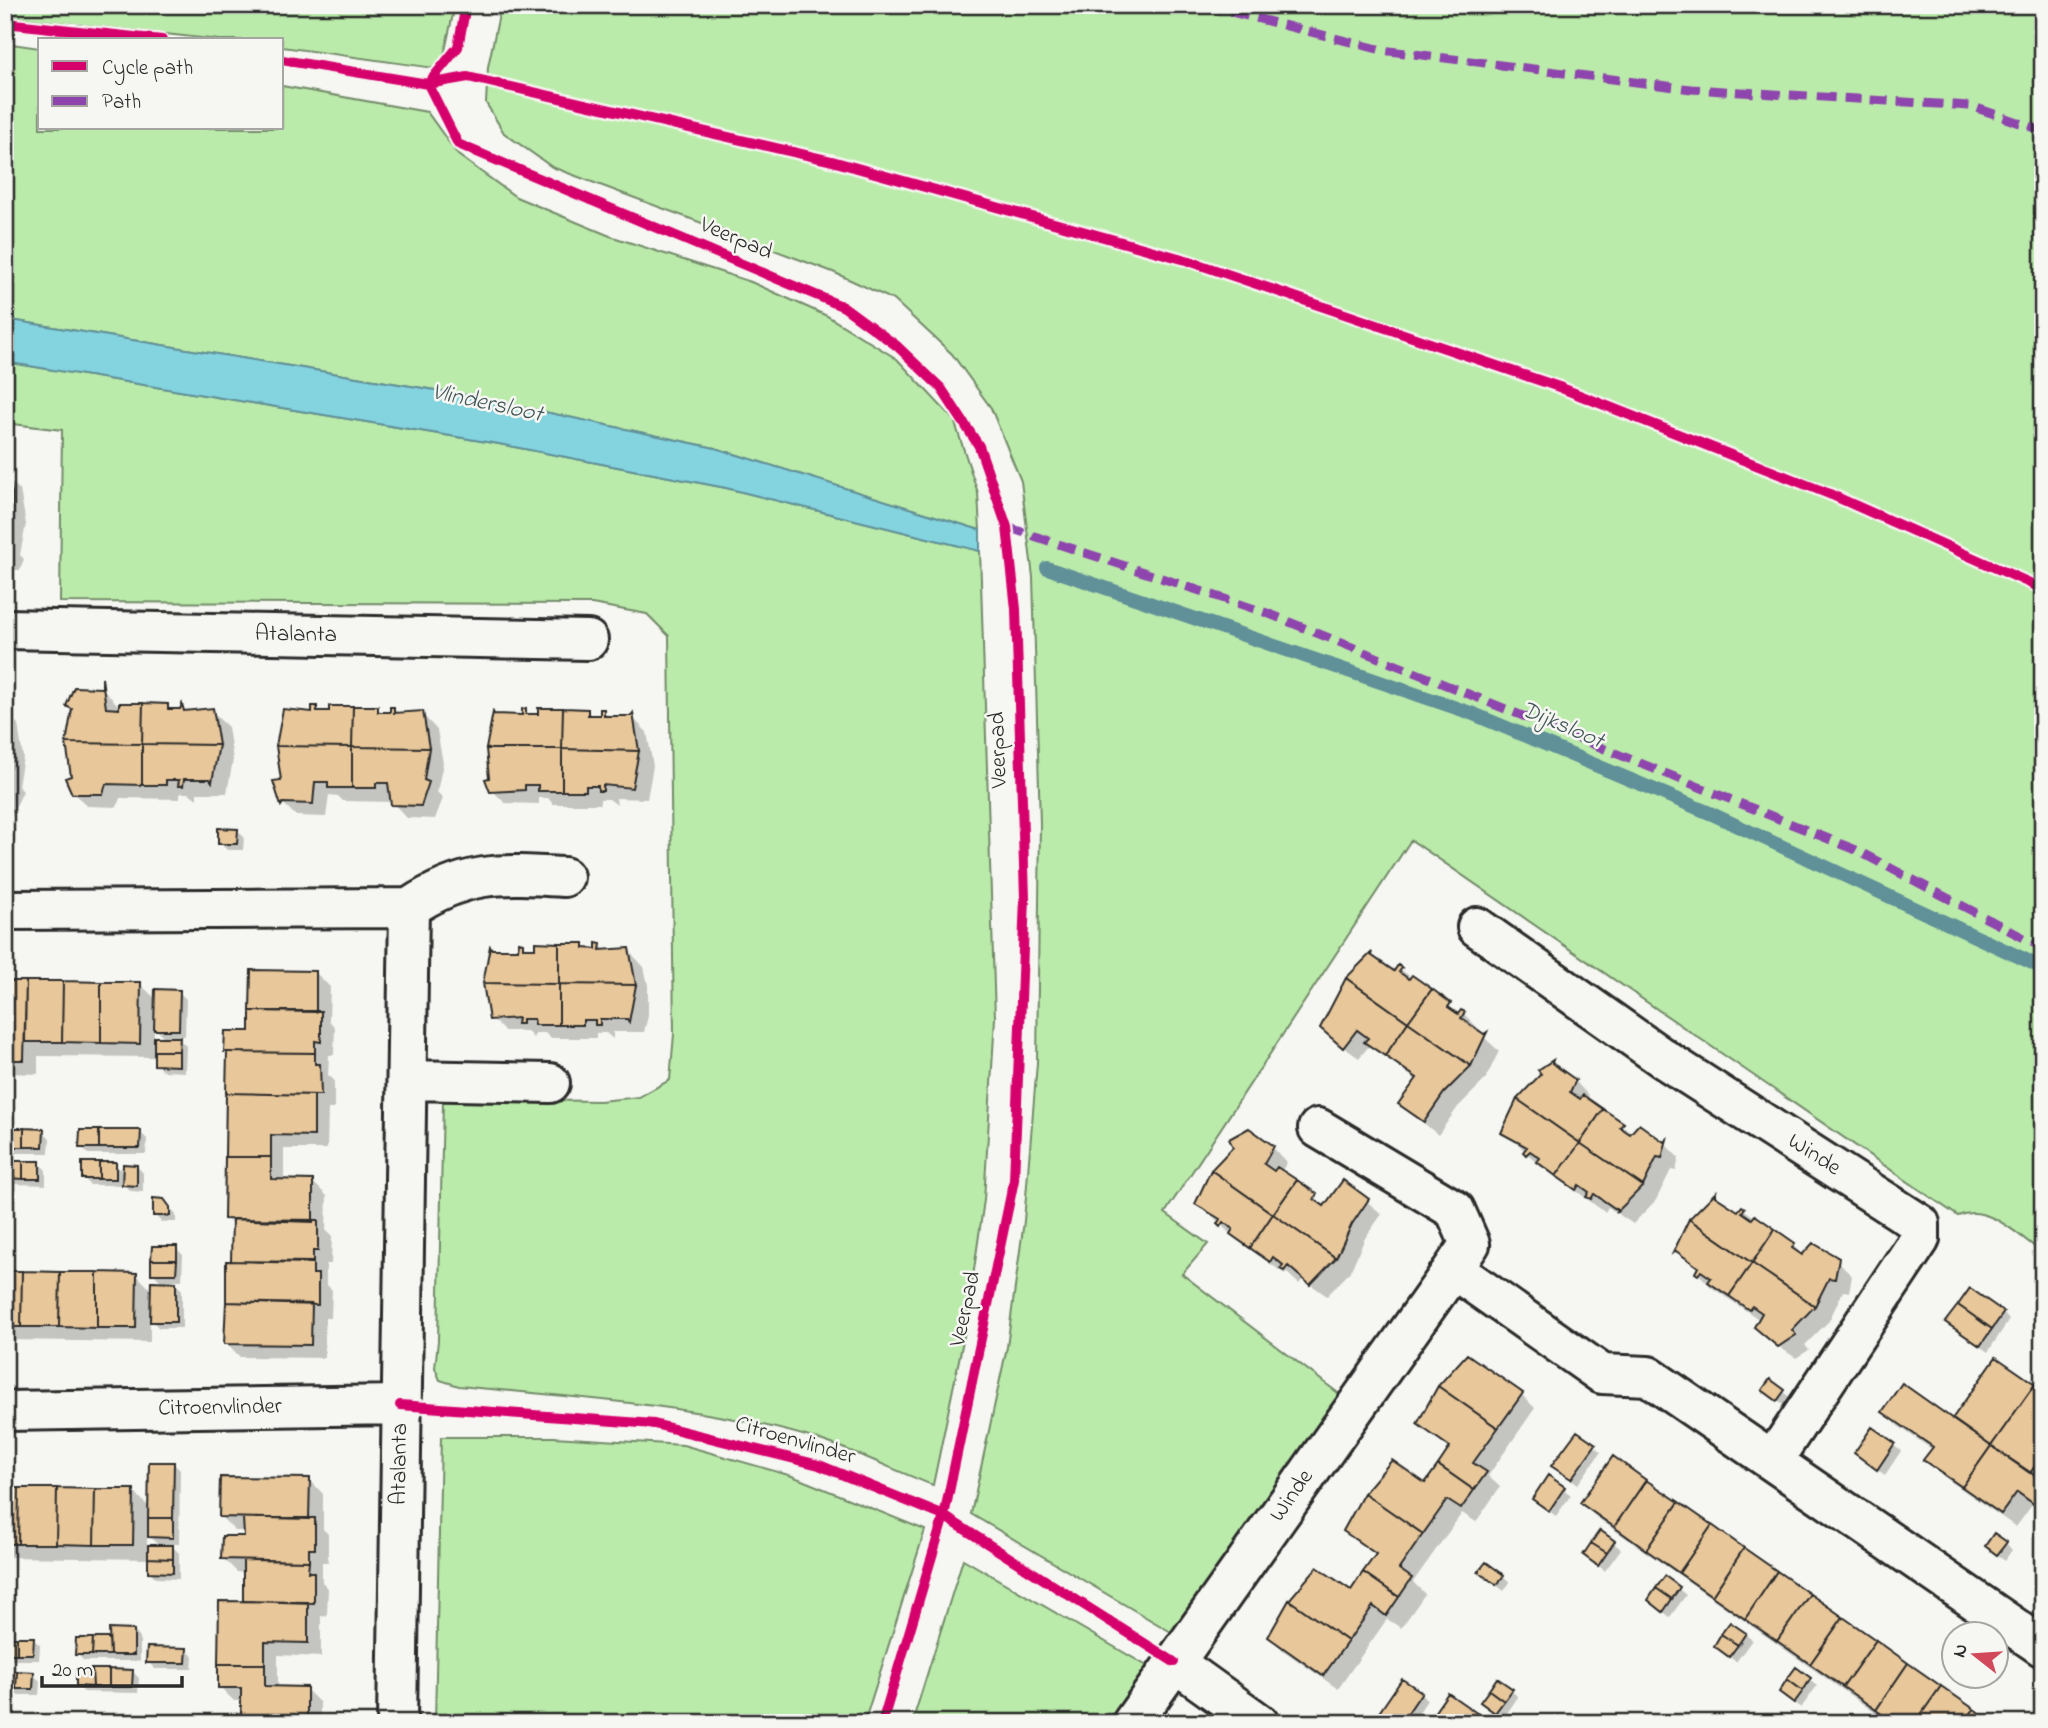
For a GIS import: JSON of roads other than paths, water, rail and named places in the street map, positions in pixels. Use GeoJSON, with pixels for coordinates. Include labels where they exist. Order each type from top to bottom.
{"type":"FeatureCollection","features":[{"type":"Feature","properties":{"kind":"street","name":"Atalanta"},"geometry":{"type":"LineString","coordinates":[[5,629],[588,640]]}},
{"type":"Feature","properties":{"kind":"street"},"geometry":{"type":"LineString","coordinates":[[5,910],[409,908],[438,889],[500,873],[564,877]]}},
{"type":"Feature","properties":{"kind":"street","name":"Atalanta"},"geometry":{"type":"LineString","coordinates":[[397,1723],[409,908]]}},
{"type":"Feature","properties":{"kind":"street","name":"Winde"},"geometry":{"type":"LineString","coordinates":[[1477,927],[1664,1059],[1920,1224],[1920,1239],[1773,1460]]}},
{"type":"Feature","properties":{"kind":"street"},"geometry":{"type":"LineString","coordinates":[[408,1080],[550,1083]]}},
{"type":"Feature","properties":{"kind":"street","name":"Winde"},"geometry":{"type":"LineString","coordinates":[[1132,1723],[1470,1244],[1455,1210],[1318,1128]]}},
{"type":"Feature","properties":{"kind":"street"},"geometry":{"type":"LineString","coordinates":[[1453,1269],[1602,1374],[1648,1376],[2043,1647]]}},
{"type":"Feature","properties":{"kind":"street","name":"Citroenvlinder"},"geometry":{"type":"LineString","coordinates":[[5,1410],[400,1405]]}},
{"type":"Feature","properties":{"kind":"street"},"geometry":{"type":"LineString","coordinates":[[1174,1662],[1259,1723]]}},
{"type":"Feature","properties":{"kind":"water","name":"Vlindersloot"},"geometry":{"type":"Polygon","coordinates":[[[5,319],[465,395],[715,448],[980,530],[980,551],[726,488],[499,444],[5,362],[5,319]]]}},
{"type":"Feature","properties":{"kind":"waterway","name":"Dijksloot"},"geometry":{"type":"LineString","coordinates":[[1047,568],[1471,713],[1712,814],[2043,968]]}}]}
